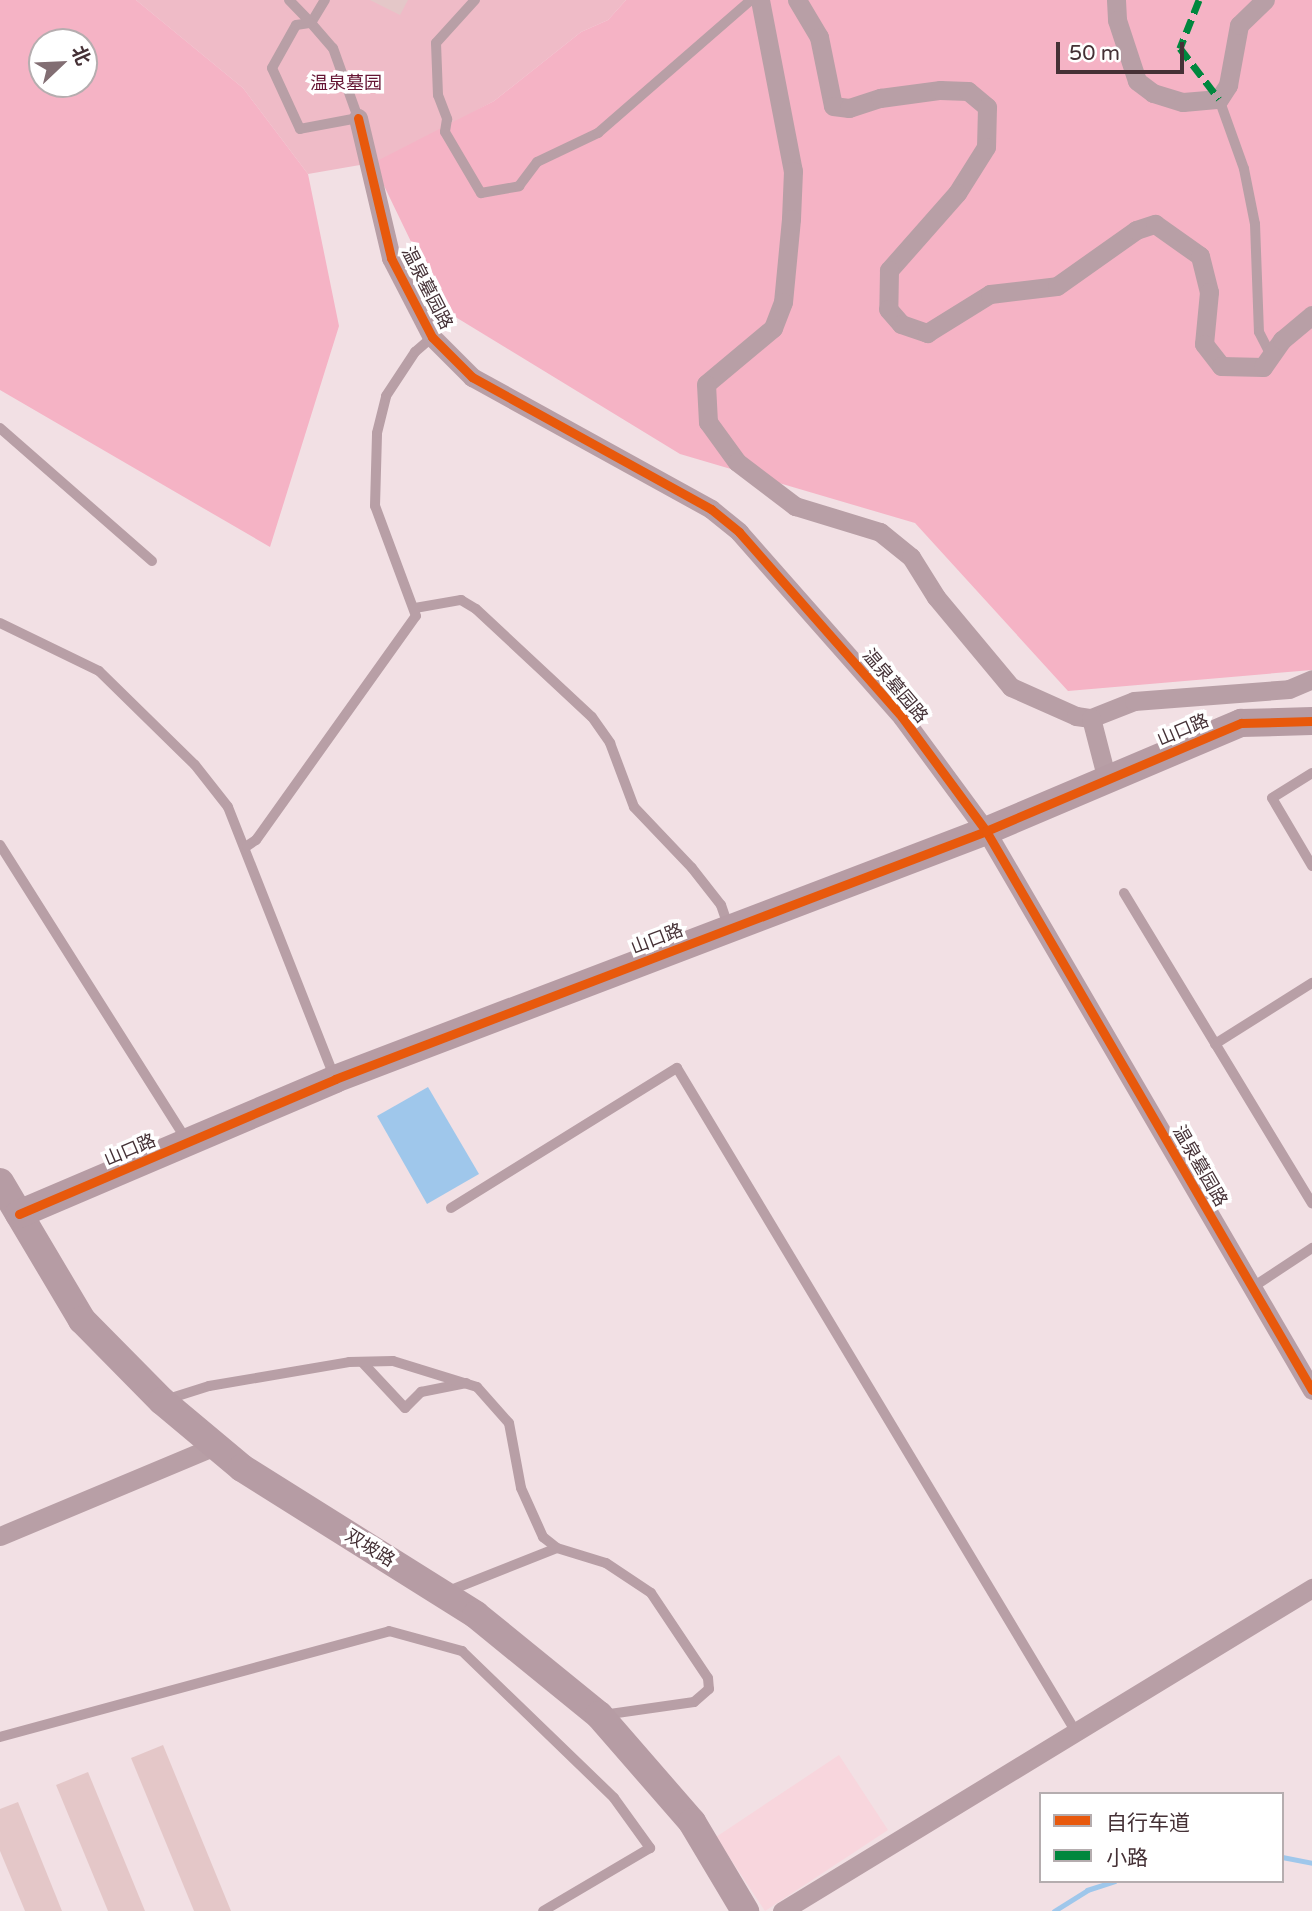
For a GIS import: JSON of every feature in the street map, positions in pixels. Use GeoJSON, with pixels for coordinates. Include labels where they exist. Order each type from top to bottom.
{"type":"FeatureCollection","features":[{"type":"Feature","properties":{"kind":"street"},"geometry":{"type":"LineString","coordinates":[[760,0],[793,171],[783,302],[773,328],[706,384],[708,422],[737,462],[795,506],[880,531],[911,557],[936,597],[1011,687],[1091,718],[1135,701],[1224,698],[1289,689],[1312,679]]}},
{"type":"Feature","properties":{"kind":"street"},"geometry":{"type":"LineString","coordinates":[[797,0],[820,37],[833,106],[849,108],[940,90],[968,91],[988,107],[986,147],[957,193],[888,270],[888,309],[901,324],[927,333],[990,294],[1057,286],[1136,230],[1155,224],[1200,256],[1209,292],[1204,344],[1221,366],[1263,367],[1312,315]]}},
{"type":"Feature","properties":{"kind":"street"},"geometry":{"type":"LineString","coordinates":[[1116,0],[1116,20],[1137,81],[1153,93],[1183,102],[1219,99],[1228,85],[1239,24],[1265,0]]}},
{"type":"Feature","properties":{"kind":"street","name":"温泉墓园路"},"geometry":{"type":"LineString","coordinates":[[358,118],[391,258],[432,337],[472,377],[710,509],[739,532],[902,717],[986,831],[1312,1390]]}},
{"type":"Feature","properties":{"kind":"street"},"geometry":{"type":"LineString","coordinates":[[1091,718],[1107,780]]}},
{"type":"Feature","properties":{"kind":"street","name":"山口路"},"geometry":{"type":"LineString","coordinates":[[19,1214],[335,1079],[986,831],[1241,723],[1312,721]]}},
{"type":"Feature","properties":{"kind":"street","name":"双坡路"},"geometry":{"type":"LineString","coordinates":[[0,1182],[82,1320],[162,1401],[215,1446],[442,1594],[598,1716],[692,1822],[745,1911]]}},
{"type":"Feature","properties":{"kind":"street"},"geometry":{"type":"LineString","coordinates":[[0,1536],[215,1446]]}},
{"type":"Feature","properties":{"kind":"street"},"geometry":{"type":"LineString","coordinates":[[782,1911],[1312,1588]]}},
{"type":"Feature","properties":{"kind":"lane"},"geometry":{"type":"LineString","coordinates":[[289,0],[311,23],[333,48],[358,118],[300,129],[272,68],[296,26],[311,23],[325,0]]}},
{"type":"Feature","properties":{"kind":"lane"},"geometry":{"type":"LineString","coordinates":[[475,0],[436,43],[438,95],[461,166],[481,193],[500,193],[519,186],[537,162],[598,133],[751,0]]}},
{"type":"Feature","properties":{"kind":"lane"},"geometry":{"type":"LineString","coordinates":[[1219,99],[1244,169],[1255,224],[1259,332],[1271,356]]}},
{"type":"Feature","properties":{"kind":"lane"},"geometry":{"type":"LineString","coordinates":[[415,608],[375,506],[377,433],[386,396],[415,352],[432,337]]}},
{"type":"Feature","properties":{"kind":"lane"},"geometry":{"type":"LineString","coordinates":[[0,428],[152,561]]}},
{"type":"Feature","properties":{"kind":"lane"},"geometry":{"type":"LineString","coordinates":[[247,846],[257,840],[406,630],[415,608],[430,601],[461,600],[476,609],[592,717],[610,743],[634,807],[721,905],[729,929]]}},
{"type":"Feature","properties":{"kind":"lane"},"geometry":{"type":"LineString","coordinates":[[0,623],[99,671],[195,765],[228,807],[247,846],[335,1079]]}},
{"type":"Feature","properties":{"kind":"lane"},"geometry":{"type":"LineString","coordinates":[[1312,773],[1272,798],[1312,866]]}},
{"type":"Feature","properties":{"kind":"lane"},"geometry":{"type":"LineString","coordinates":[[0,845],[188,1142]]}},
{"type":"Feature","properties":{"kind":"lane"},"geometry":{"type":"LineString","coordinates":[[1124,893],[1312,1204]]}},
{"type":"Feature","properties":{"kind":"lane"},"geometry":{"type":"LineString","coordinates":[[1215,1044],[1312,983]]}},
{"type":"Feature","properties":{"kind":"lane"},"geometry":{"type":"LineString","coordinates":[[451,1208],[677,1068],[1076,1732]]}},
{"type":"Feature","properties":{"kind":"lane"},"geometry":{"type":"LineString","coordinates":[[1253,1287],[1312,1248]]}},
{"type":"Feature","properties":{"kind":"lane"},"geometry":{"type":"LineString","coordinates":[[162,1401],[209,1386],[362,1362],[393,1361],[466,1383],[498,1405],[509,1423],[521,1488],[543,1537],[557,1548],[606,1563],[651,1593],[708,1678],[709,1689],[694,1702],[598,1716]]}},
{"type":"Feature","properties":{"kind":"lane"},"geometry":{"type":"LineString","coordinates":[[362,1362],[405,1408],[421,1392],[466,1383]]}},
{"type":"Feature","properties":{"kind":"lane"},"geometry":{"type":"LineString","coordinates":[[442,1594],[557,1548]]}},
{"type":"Feature","properties":{"kind":"lane"},"geometry":{"type":"LineString","coordinates":[[0,1737],[389,1631],[462,1651],[614,1798],[650,1848],[543,1911]]}},
{"type":"Feature","properties":{"kind":"shaded area"},"geometry":{"type":"Polygon","coordinates":[[[0,0],[136,0],[243,88],[308,174],[339,326],[270,547],[0,390],[0,0]]]}},
{"type":"Feature","properties":{"kind":"shaded area"},"geometry":{"type":"Polygon","coordinates":[[[626,0],[1312,0],[1312,670],[1068,691],[915,523],[680,454],[444,310],[373,163],[494,101],[581,32],[608,20],[626,0]]]}},
{"type":"Feature","properties":{"kind":"shaded area"},"geometry":{"type":"Polygon","coordinates":[[[839,1755],[888,1830],[765,1911],[716,1837],[839,1755]]]}},
{"type":"Feature","properties":{"kind":"green space","name":"温泉墓园"},"geometry":{"type":"Polygon","coordinates":[[[136,0],[626,0],[608,20],[581,32],[494,101],[383,161],[308,174],[243,88],[136,0]]]}},
{"type":"Feature","properties":{"kind":"water"},"geometry":{"type":"Polygon","coordinates":[[[428,1087],[479,1174],[427,1204],[377,1116],[428,1087]]]}},
{"type":"Feature","properties":{"kind":"building"},"geometry":{"type":"Polygon","coordinates":[[[370,0],[408,0],[400,15],[370,0]]]}},
{"type":"Feature","properties":{"kind":"building"},"geometry":{"type":"Polygon","coordinates":[[[163,1745],[231,1911],[194,1911],[131,1758],[163,1745]]]}},
{"type":"Feature","properties":{"kind":"building"},"geometry":{"type":"Polygon","coordinates":[[[88,1772],[145,1911],[108,1911],[56,1785],[88,1772]]]}},
{"type":"Feature","properties":{"kind":"building"},"geometry":{"type":"Polygon","coordinates":[[[18,1802],[62,1911],[25,1911],[0,1851],[0,1809],[18,1802]]]}},
{"type":"Feature","properties":{"kind":"waterway"},"geometry":{"type":"LineString","coordinates":[[1284,1857],[1312,1863]]}},
{"type":"Feature","properties":{"kind":"waterway"},"geometry":{"type":"LineString","coordinates":[[1054,1911],[1087,1890],[1109,1883]]}},
{"type":"Feature","properties":{"kind":"marked path"},"geometry":{"type":"LineString","coordinates":[[1199,0],[1180,48],[1219,99]]}},
{"type":"Feature","properties":{"kind":"cycle path"},"geometry":{"type":"LineString","coordinates":[[358,118],[391,258],[432,337],[472,377],[711,509],[739,532],[902,717],[986,831],[1312,1390]]}},
{"type":"Feature","properties":{"kind":"cycle path"},"geometry":{"type":"LineString","coordinates":[[19,1214],[335,1079],[986,831],[1241,723],[1312,721]]}}]}
